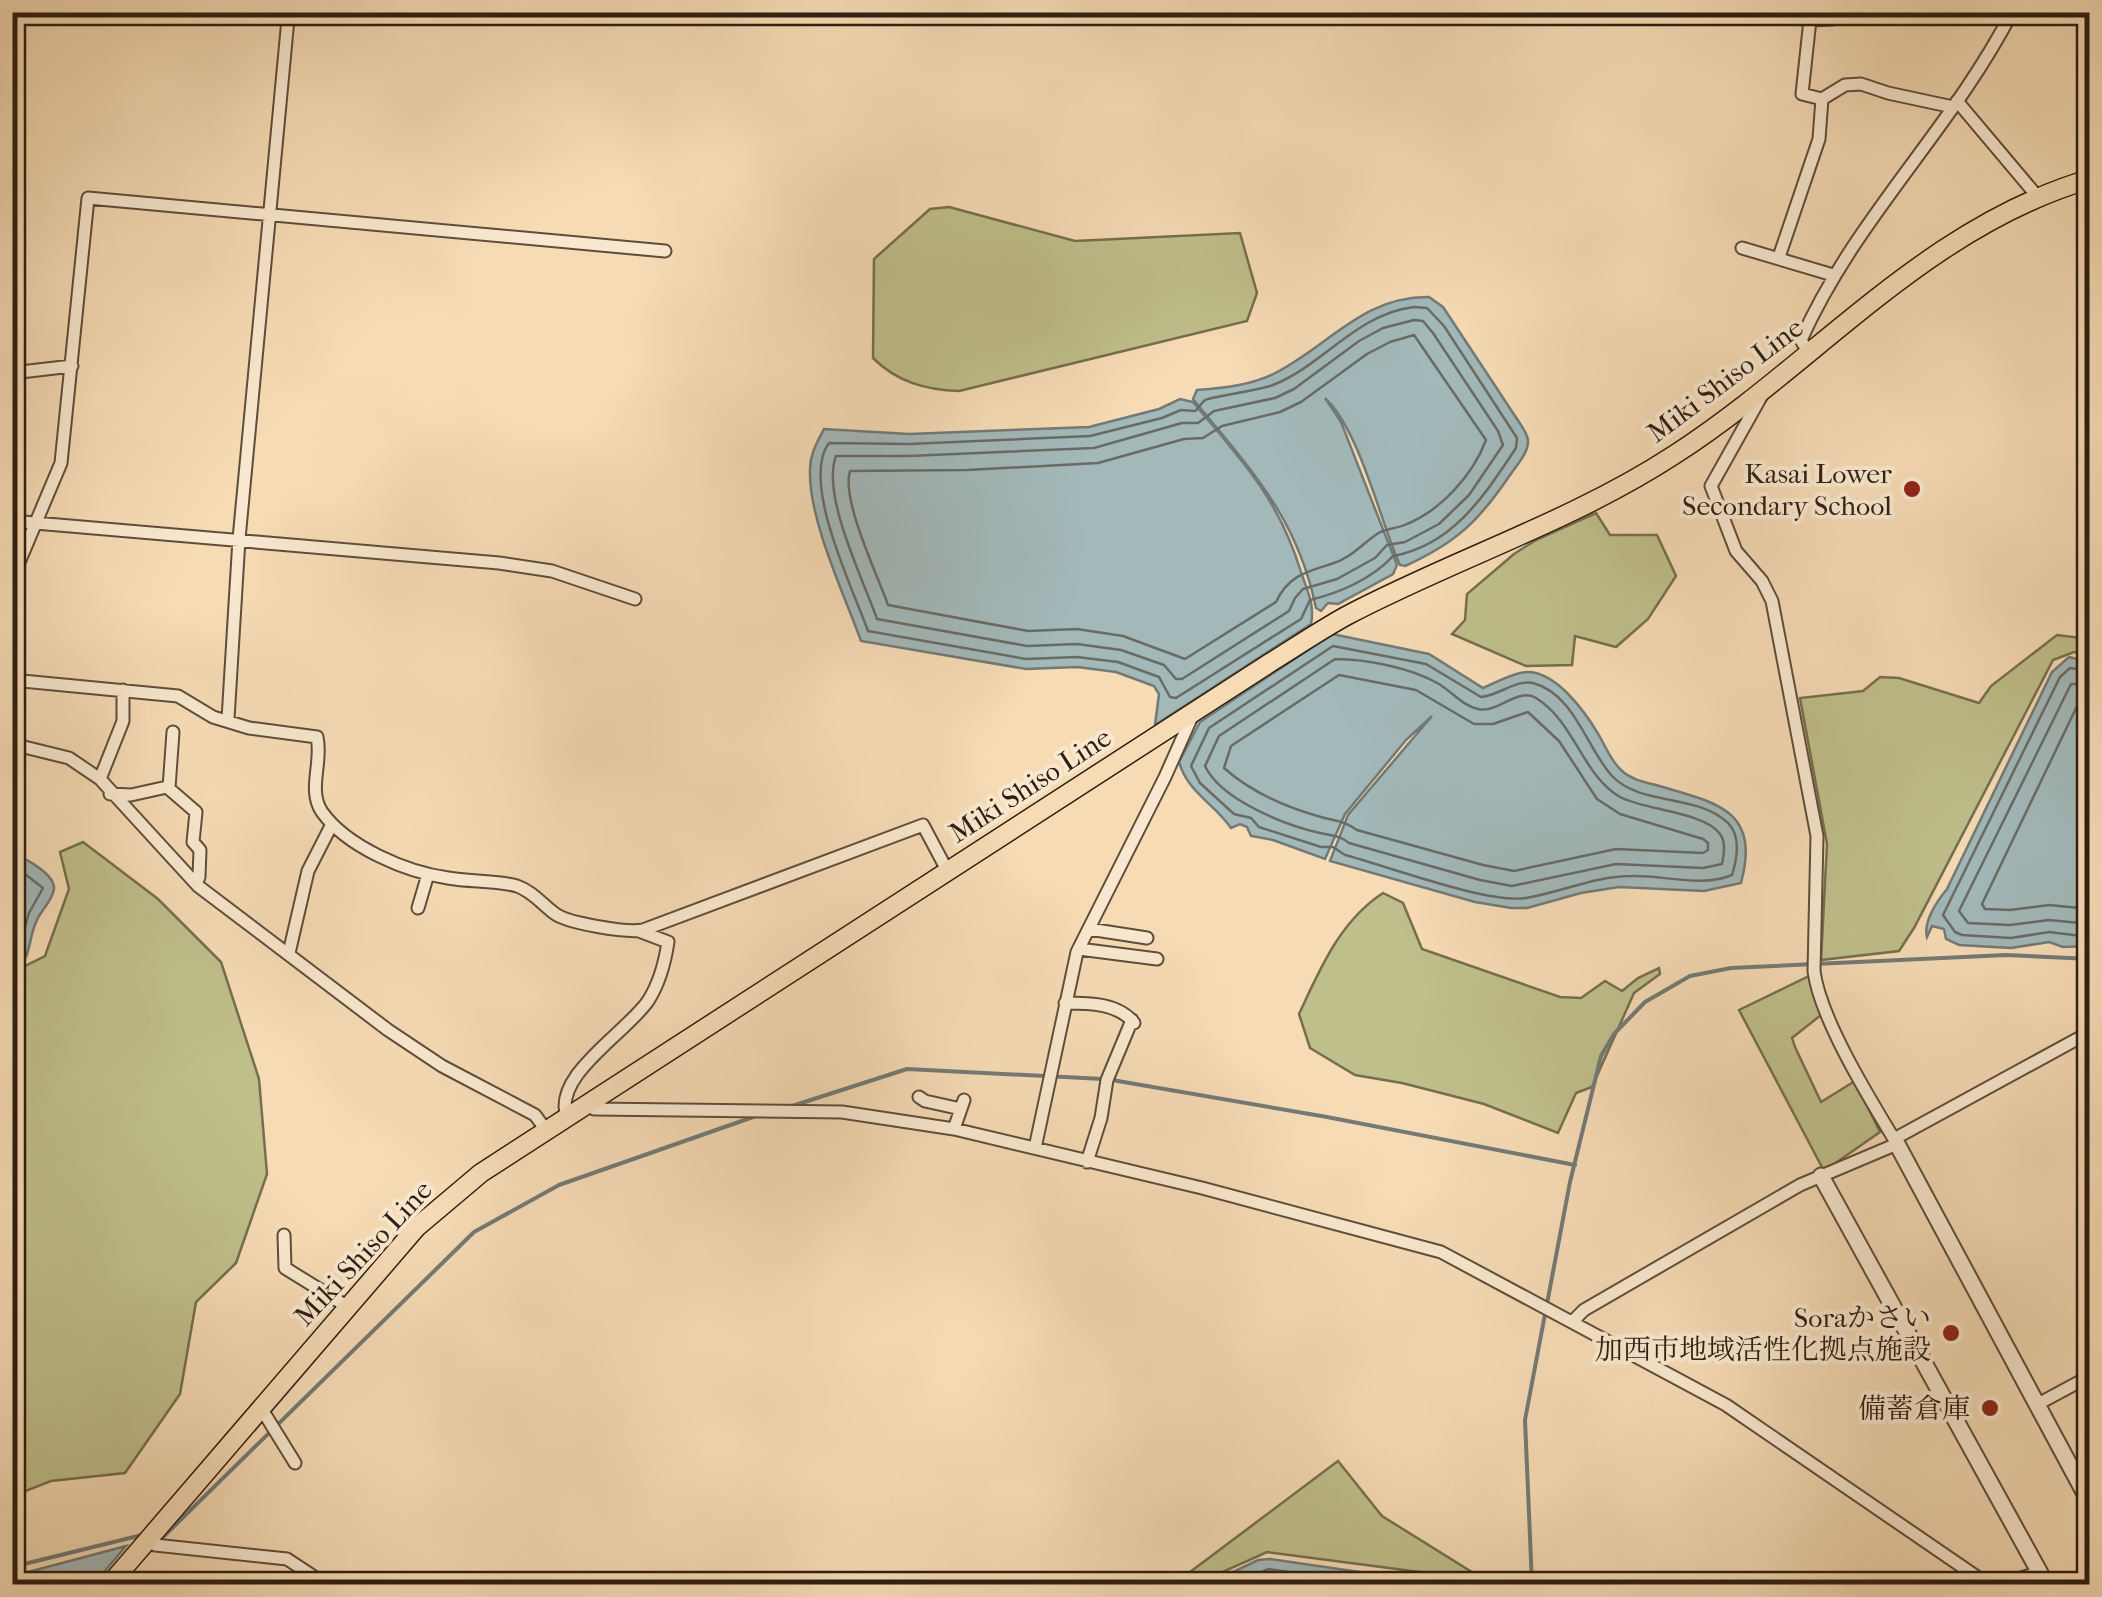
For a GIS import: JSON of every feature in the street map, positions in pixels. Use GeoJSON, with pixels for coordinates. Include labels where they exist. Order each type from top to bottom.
{"type":"FeatureCollection","features":[{"type":"Feature","properties":{"kind":"main road","name":"Miki Shiso Line"},"geometry":{"type":"LineString","coordinates":[[110,1584],[418,1227],[451,1196],[546,1130],[1346,616],[1624,486],[1675,455],[1948,244],[2037,196],[2090,179]]}},
{"type":"Feature","properties":{"kind":"street"},"geometry":{"type":"LineString","coordinates":[[1786,12],[1810,20],[1835,20]]}},
{"type":"Feature","properties":{"kind":"street"},"geometry":{"type":"LineString","coordinates":[[1808,352],[1801,340],[1833,275],[1955,104],[2012,12]]}},
{"type":"Feature","properties":{"kind":"street"},"geometry":{"type":"LineString","coordinates":[[228,719],[239,540],[288,19]]}},
{"type":"Feature","properties":{"kind":"street"},"geometry":{"type":"LineString","coordinates":[[1810,20],[1802,94],[1822,98],[1845,85],[1861,84],[1888,93],[1955,104],[2037,196]]}},
{"type":"Feature","properties":{"kind":"street"},"geometry":{"type":"LineString","coordinates":[[1779,258],[1819,140],[1822,98]]}},
{"type":"Feature","properties":{"kind":"street"},"geometry":{"type":"LineString","coordinates":[[12,579],[61,463],[88,198],[665,251]]}},
{"type":"Feature","properties":{"kind":"street"},"geometry":{"type":"LineString","coordinates":[[1742,248],[1833,275]]}},
{"type":"Feature","properties":{"kind":"street"},"geometry":{"type":"LineString","coordinates":[[12,373],[72,366]]}},
{"type":"Feature","properties":{"kind":"street"},"geometry":{"type":"LineString","coordinates":[[1762,389],[1762,396],[1711,486],[1736,551],[1762,580],[1772,601],[1817,836],[1816,992],[2090,1502]]}},
{"type":"Feature","properties":{"kind":"street"},"geometry":{"type":"LineString","coordinates":[[12,521],[552,571],[635,598]]}},
{"type":"Feature","properties":{"kind":"street"},"geometry":{"type":"LineString","coordinates":[[12,680],[178,696],[213,717],[249,728],[317,737],[320,748],[315,797],[332,824],[374,851],[428,874],[520,887],[558,916],[640,931],[668,942],[648,1001],[568,1086],[562,1105],[567,1117]]}},
{"type":"Feature","properties":{"kind":"street"},"geometry":{"type":"LineString","coordinates":[[100,779],[123,722],[124,690]]}},
{"type":"Feature","properties":{"kind":"street"},"geometry":{"type":"LineString","coordinates":[[1035,1148],[1079,948],[1194,712]]}},
{"type":"Feature","properties":{"kind":"street"},"geometry":{"type":"LineString","coordinates":[[169,788],[173,732]]}},
{"type":"Feature","properties":{"kind":"street"},"geometry":{"type":"LineString","coordinates":[[12,744],[69,758],[100,779],[196,884],[388,1030],[442,1066],[535,1115],[546,1130]]}},
{"type":"Feature","properties":{"kind":"street"},"geometry":{"type":"LineString","coordinates":[[110,794],[130,795],[169,788]]}},
{"type":"Feature","properties":{"kind":"street"},"geometry":{"type":"LineString","coordinates":[[169,788],[196,812],[194,842],[200,850],[196,884]]}},
{"type":"Feature","properties":{"kind":"street"},"geometry":{"type":"LineString","coordinates":[[290,953],[308,871],[332,824]]}},
{"type":"Feature","properties":{"kind":"street"},"geometry":{"type":"LineString","coordinates":[[640,931],[923,825],[948,870]]}},
{"type":"Feature","properties":{"kind":"street"},"geometry":{"type":"LineString","coordinates":[[418,908],[428,874]]}},
{"type":"Feature","properties":{"kind":"street"},"geometry":{"type":"LineString","coordinates":[[1089,929],[1147,938]]}},
{"type":"Feature","properties":{"kind":"street"},"geometry":{"type":"LineString","coordinates":[[1079,948],[1157,959]]}},
{"type":"Feature","properties":{"kind":"street"},"geometry":{"type":"LineString","coordinates":[[1065,1003],[1125,1011],[1134,1023],[1111,1067],[1087,1162]]}},
{"type":"Feature","properties":{"kind":"street"},"geometry":{"type":"LineString","coordinates":[[1573,1321],[1618,1290],[1821,1176],[1896,1142],[2090,1032]]}},
{"type":"Feature","properties":{"kind":"street"},"geometry":{"type":"LineString","coordinates":[[919,1124],[922,1099],[963,1104],[954,1129]]}},
{"type":"Feature","properties":{"kind":"street"},"geometry":{"type":"LineString","coordinates":[[588,1104],[594,1110],[842,1112],[954,1129],[1202,1188],[1441,1252],[1726,1404],[1980,1579],[1995,1584]]}},
{"type":"Feature","properties":{"kind":"street"},"geometry":{"type":"LineString","coordinates":[[1821,1176],[2043,1578],[2003,1584]]}},
{"type":"Feature","properties":{"kind":"street"},"geometry":{"type":"LineString","coordinates":[[284,1235],[285,1268],[348,1307]]}},
{"type":"Feature","properties":{"kind":"street"},"geometry":{"type":"LineString","coordinates":[[2038,1404],[2090,1376]]}},
{"type":"Feature","properties":{"kind":"street"},"geometry":{"type":"LineString","coordinates":[[262,1408],[296,1463]]}},
{"type":"Feature","properties":{"kind":"street"},"geometry":{"type":"LineString","coordinates":[[148,1541],[155,1546],[287,1559],[324,1584]]}},
{"type":"Feature","properties":{"kind":"green space"},"geometry":{"type":"Polygon","coordinates":[[[949,207],[1075,241],[1240,233],[1257,293],[1247,321],[959,391],[924,386],[902,379],[873,358],[874,259],[930,209],[949,207]]]}},
{"type":"Feature","properties":{"kind":"green space"},"geometry":{"type":"Polygon","coordinates":[[[1596,513],[1610,535],[1657,535],[1676,576],[1648,619],[1616,647],[1575,636],[1572,665],[1526,666],[1452,634],[1465,620],[1467,594],[1514,554],[1596,513]]]}},
{"type":"Feature","properties":{"kind":"green space"},"geometry":{"type":"Polygon","coordinates":[[[2057,635],[2089,639],[2089,655],[2074,652],[2053,660],[1899,951],[1821,960],[1827,844],[1800,698],[1863,691],[1880,677],[1899,678],[1979,703],[1991,686],[2057,635]]]}},
{"type":"Feature","properties":{"kind":"green space"},"geometry":{"type":"Polygon","coordinates":[[[83,842],[158,899],[221,962],[259,1079],[267,1174],[236,1263],[196,1302],[180,1394],[125,1473],[51,1481],[13,1496],[13,972],[45,956],[69,889],[60,852],[83,842]]]}},
{"type":"Feature","properties":{"kind":"green space"},"geometry":{"type":"Polygon","coordinates":[[[1383,893],[1403,903],[1422,949],[1560,997],[1581,998],[1605,981],[1622,991],[1659,968],[1660,974],[1634,993],[1592,1087],[1576,1093],[1558,1133],[1484,1104],[1355,1075],[1310,1048],[1299,1014],[1323,963],[1355,917],[1383,893]]]}},
{"type":"Feature","properties":{"kind":"green space"},"geometry":{"type":"Polygon","coordinates":[[[1809,976],[1821,1015],[1792,1038],[1795,1047],[1821,1102],[1855,1081],[1880,1132],[1824,1171],[1739,1010],[1809,976]]]}},
{"type":"Feature","properties":{"kind":"green space"},"geometry":{"type":"Polygon","coordinates":[[[1338,1461],[1382,1516],[1491,1584],[1454,1584],[1450,1576],[1267,1552],[1196,1584],[1174,1584],[1338,1461]]]}},
{"type":"Feature","properties":{"kind":"water"},"geometry":{"type":"Polygon","coordinates":[[[1429,297],[1443,307],[1522,426],[1527,449],[1499,491],[1465,529],[1423,557],[1400,565],[1359,453],[1349,431],[1325,398],[1341,422],[1397,565],[1393,574],[1338,604],[1328,603],[1321,611],[1316,608],[1297,546],[1269,495],[1193,399],[1197,390],[1239,385],[1270,376],[1386,304],[1429,297]]]}},
{"type":"Feature","properties":{"kind":"water"},"geometry":{"type":"Polygon","coordinates":[[[1180,399],[1193,402],[1270,501],[1308,591],[1311,624],[1155,725],[1159,694],[1154,686],[1116,672],[1077,667],[1026,669],[861,641],[829,558],[811,493],[811,461],[824,429],[909,434],[1089,427],[1159,409],[1180,399]]]}},
{"type":"Feature","properties":{"kind":"water"},"geometry":{"type":"Polygon","coordinates":[[[1332,634],[1429,654],[1483,688],[1532,672],[1556,683],[1577,704],[1625,773],[1697,797],[1728,813],[1744,839],[1746,858],[1741,883],[1704,891],[1619,887],[1527,908],[1511,908],[1475,902],[1330,861],[1348,815],[1432,716],[1406,740],[1345,814],[1325,859],[1251,836],[1247,827],[1240,824],[1231,828],[1195,790],[1179,762],[1200,722],[1332,634]]]}},
{"type":"Feature","properties":{"kind":"water"},"geometry":{"type":"Polygon","coordinates":[[[2069,657],[2089,662],[2089,946],[2063,947],[2049,942],[2011,948],[1959,945],[1946,939],[1944,929],[1932,926],[1927,937],[1932,912],[1947,889],[2052,672],[2069,657]]]}},
{"type":"Feature","properties":{"kind":"water"},"geometry":{"type":"Polygon","coordinates":[[[13,854],[45,872],[54,889],[36,923],[26,957],[13,964],[13,854]]]}},
{"type":"Feature","properties":{"kind":"water"},"geometry":{"type":"Polygon","coordinates":[[[126,1546],[94,1584],[13,1584],[13,1576],[126,1546]]]}},
{"type":"Feature","properties":{"kind":"water"},"geometry":{"type":"Polygon","coordinates":[[[1258,1560],[1437,1584],[1208,1584],[1258,1560]]]}},
{"type":"Feature","properties":{"kind":"waterway"},"geometry":{"type":"LineString","coordinates":[[1532,1584],[1525,1420],[1570,1182],[1601,1056],[1614,1034],[1645,1002],[1690,976],[1731,968],[2006,955],[2090,959]]}},
{"type":"Feature","properties":{"kind":"waterway"},"geometry":{"type":"LineString","coordinates":[[789,1107],[907,1069],[1103,1079]]}},
{"type":"Feature","properties":{"kind":"waterway"},"geometry":{"type":"LineString","coordinates":[[1112,1080],[1575,1165]]}},
{"type":"Feature","properties":{"kind":"waterway"},"geometry":{"type":"LineString","coordinates":[[161,1539],[474,1232],[559,1185],[756,1116]]}},
{"type":"Feature","properties":{"kind":"waterway"},"geometry":{"type":"LineString","coordinates":[[12,1567],[142,1535]]}},
{"type":"Feature","properties":{"kind":"place","name":"Kasai Lower Secondary School"},"geometry":{"type":"Point","coordinates":[1912,489]}},
{"type":"Feature","properties":{"kind":"place","name":"Soraかさい 加西市地域活性化拠点施設"},"geometry":{"type":"Point","coordinates":[1951,1333]}},
{"type":"Feature","properties":{"kind":"place","name":"備蓄倉庫"},"geometry":{"type":"Point","coordinates":[1990,1408]}}]}
